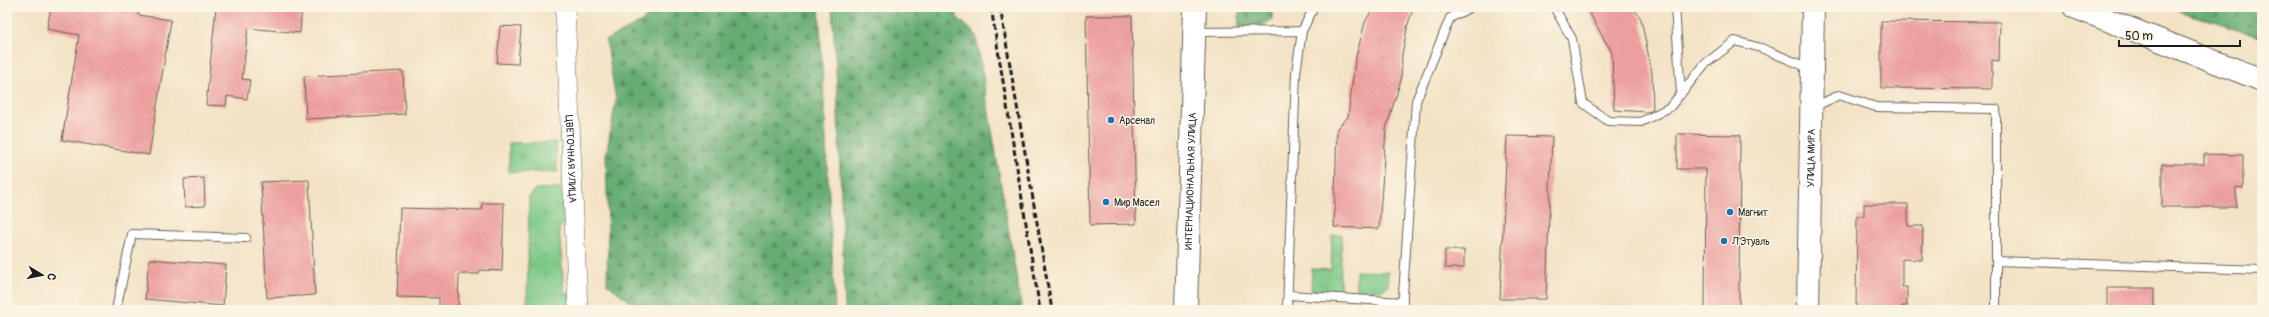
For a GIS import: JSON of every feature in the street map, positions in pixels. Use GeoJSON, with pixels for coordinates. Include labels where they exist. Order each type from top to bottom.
{"type":"FeatureCollection","features":[{"type":"Feature","properties":{"kind":"main road","name":"ИНТЕРНАЦИОНАЛЬНАЯ УЛИЦА"},"geometry":{"type":"LineString","coordinates":[[1183,7],[1193,43]]}},
{"type":"Feature","properties":{"kind":"main road","name":"ИНТЕРНАЦИОНАЛЬНАЯ УЛИЦА"},"geometry":{"type":"LineString","coordinates":[[1186,310],[1195,7]]}},
{"type":"Feature","properties":{"kind":"main road","name":"УЛИЦА МИРА"},"geometry":{"type":"LineString","coordinates":[[1808,310],[1813,7]]}},
{"type":"Feature","properties":{"kind":"main road"},"geometry":{"type":"LineString","coordinates":[[2074,7],[2262,80]]}},
{"type":"Feature","properties":{"kind":"street","name":"ЦВЕТОЧНАЯ УЛИЦА"},"geometry":{"type":"LineString","coordinates":[[565,7],[578,310]]}},
{"type":"Feature","properties":{"kind":"lane"},"geometry":{"type":"LineString","coordinates":[[1287,310],[1296,73],[1302,31],[1314,7]]}},
{"type":"Feature","properties":{"kind":"lane"},"geometry":{"type":"LineString","coordinates":[[1288,295],[1402,306],[1416,101],[1450,18],[1471,7]]}},
{"type":"Feature","properties":{"kind":"lane"},"geometry":{"type":"LineString","coordinates":[[1554,7],[1572,39],[1583,103],[1608,121],[1641,122],[1670,107],[1705,64],[1735,41],[1761,48],[1812,69]]}},
{"type":"Feature","properties":{"kind":"lane"},"geometry":{"type":"LineString","coordinates":[[1675,7],[1681,94]]}},
{"type":"Feature","properties":{"kind":"lane"},"geometry":{"type":"LineString","coordinates":[[1193,43],[1302,31]]}},
{"type":"Feature","properties":{"kind":"lane"},"geometry":{"type":"LineString","coordinates":[[1812,108],[1839,95],[1876,107],[1996,109],[1996,310]]}},
{"type":"Feature","properties":{"kind":"lane"},"geometry":{"type":"LineString","coordinates":[[116,310],[132,234],[246,238]]}},
{"type":"Feature","properties":{"kind":"lane"},"geometry":{"type":"LineString","coordinates":[[1997,261],[2262,270]]}},
{"type":"Feature","properties":{"kind":"green space"},"geometry":{"type":"Polygon","coordinates":[[[653,7],[819,7],[835,310],[649,310],[637,307],[607,284],[608,227],[606,155],[616,100],[606,40],[642,22],[653,7]]]}},
{"type":"Feature","properties":{"kind":"green space"},"geometry":{"type":"Polygon","coordinates":[[[832,7],[956,7],[957,17],[976,35],[1022,310],[845,310],[837,86],[832,7]]]}},
{"type":"Feature","properties":{"kind":"green space"},"geometry":{"type":"Polygon","coordinates":[[[1239,7],[1272,7],[1272,20],[1261,26],[1239,27],[1239,7]]]}},
{"type":"Feature","properties":{"kind":"green space"},"geometry":{"type":"Polygon","coordinates":[[[2167,7],[2262,7],[2262,38],[2167,7]]]}},
{"type":"Feature","properties":{"kind":"green space"},"geometry":{"type":"Polygon","coordinates":[[[556,142],[557,172],[509,172],[509,143],[556,142]]]}},
{"type":"Feature","properties":{"kind":"green space"},"geometry":{"type":"Polygon","coordinates":[[[560,188],[563,192],[565,222],[559,229],[564,291],[572,297],[572,310],[527,310],[529,196],[535,189],[560,188]]]}},
{"type":"Feature","properties":{"kind":"green space"},"geometry":{"type":"Polygon","coordinates":[[[1342,234],[1340,291],[1311,290],[1312,269],[1331,270],[1332,236],[1342,234]]]}},
{"type":"Feature","properties":{"kind":"green space"},"geometry":{"type":"Polygon","coordinates":[[[1356,271],[1388,272],[1388,286],[1381,291],[1356,291],[1356,271]]]}},
{"type":"Feature","properties":{"kind":"building"},"geometry":{"type":"Polygon","coordinates":[[[51,7],[139,7],[138,15],[171,20],[149,155],[62,140],[79,35],[47,29],[51,7]]]}},
{"type":"Feature","properties":{"kind":"building"},"geometry":{"type":"Polygon","coordinates":[[[216,7],[302,7],[300,33],[248,28],[242,79],[250,80],[247,99],[227,96],[226,106],[206,105],[216,7]]]}},
{"type":"Feature","properties":{"kind":"building"},"geometry":{"type":"Polygon","coordinates":[[[1374,7],[1414,7],[1408,24],[1402,54],[1401,80],[1386,129],[1379,229],[1334,227],[1337,128],[1348,117],[1355,61],[1365,22],[1374,7]]]}},
{"type":"Feature","properties":{"kind":"building"},"geometry":{"type":"Polygon","coordinates":[[[1586,7],[1633,7],[1641,19],[1652,73],[1653,110],[1648,112],[1614,110],[1612,53],[1586,7]]]}},
{"type":"Feature","properties":{"kind":"building","name":"Арсенал"},"geometry":{"type":"Polygon","coordinates":[[[1086,16],[1132,16],[1136,224],[1090,225],[1086,16]]]}},
{"type":"Feature","properties":{"kind":"building"},"geometry":{"type":"Polygon","coordinates":[[[1881,21],[2000,22],[1999,61],[1992,60],[1992,89],[1881,88],[1881,21]]]}},
{"type":"Feature","properties":{"kind":"building"},"geometry":{"type":"Polygon","coordinates":[[[500,26],[521,27],[518,64],[497,63],[500,26]]]}},
{"type":"Feature","properties":{"kind":"building"},"geometry":{"type":"Polygon","coordinates":[[[403,71],[405,114],[306,119],[304,76],[403,71]]]}},
{"type":"Feature","properties":{"kind":"building"},"geometry":{"type":"Polygon","coordinates":[[[1677,134],[1740,135],[1739,310],[1705,310],[1706,169],[1677,169],[1677,134]]]}},
{"type":"Feature","properties":{"kind":"building"},"geometry":{"type":"Polygon","coordinates":[[[1507,136],[1552,137],[1546,299],[1500,299],[1507,136]]]}},
{"type":"Feature","properties":{"kind":"building"},"geometry":{"type":"Polygon","coordinates":[[[2204,154],[2243,155],[2243,188],[2236,187],[2236,207],[2162,207],[2162,164],[2204,164],[2204,154]]]}},
{"type":"Feature","properties":{"kind":"building"},"geometry":{"type":"Polygon","coordinates":[[[204,178],[205,206],[185,207],[184,179],[204,178]]]}},
{"type":"Feature","properties":{"kind":"building"},"geometry":{"type":"Polygon","coordinates":[[[309,180],[315,295],[267,298],[261,182],[309,180]]]}},
{"type":"Feature","properties":{"kind":"building"},"geometry":{"type":"Polygon","coordinates":[[[482,203],[504,203],[502,271],[479,270],[479,274],[459,274],[458,310],[439,310],[439,298],[397,297],[400,208],[482,210],[482,203]]]}},
{"type":"Feature","properties":{"kind":"building"},"geometry":{"type":"Polygon","coordinates":[[[1864,204],[1908,204],[1908,226],[1923,226],[1922,260],[1902,259],[1902,287],[1907,287],[1907,306],[1902,306],[1902,310],[1856,310],[1857,216],[1864,216],[1864,204]]]}},
{"type":"Feature","properties":{"kind":"building"},"geometry":{"type":"Polygon","coordinates":[[[1445,250],[1464,250],[1464,268],[1445,268],[1445,250]]]}},
{"type":"Feature","properties":{"kind":"building"},"geometry":{"type":"Polygon","coordinates":[[[149,259],[226,265],[223,306],[145,299],[149,259]]]}},
{"type":"Feature","properties":{"kind":"building"},"geometry":{"type":"Polygon","coordinates":[[[2107,288],[2154,288],[2154,310],[2107,310],[2107,288]]]}},
{"type":"Feature","properties":{"kind":"railway"},"geometry":{"type":"LineString","coordinates":[[991,7],[1040,310]]}},
{"type":"Feature","properties":{"kind":"railway"},"geometry":{"type":"LineString","coordinates":[[1000,7],[1052,310]]}},
{"type":"Feature","properties":{"kind":"place","name":"Арсенал"},"geometry":{"type":"Point","coordinates":[1111,120]}},
{"type":"Feature","properties":{"kind":"place","name":"Мир Масел"},"geometry":{"type":"Point","coordinates":[1106,202]}},
{"type":"Feature","properties":{"kind":"place","name":"Магнит"},"geometry":{"type":"Point","coordinates":[1730,212]}},
{"type":"Feature","properties":{"kind":"place","name":"Л'Этуаль"},"geometry":{"type":"Point","coordinates":[1724,241]}}]}
